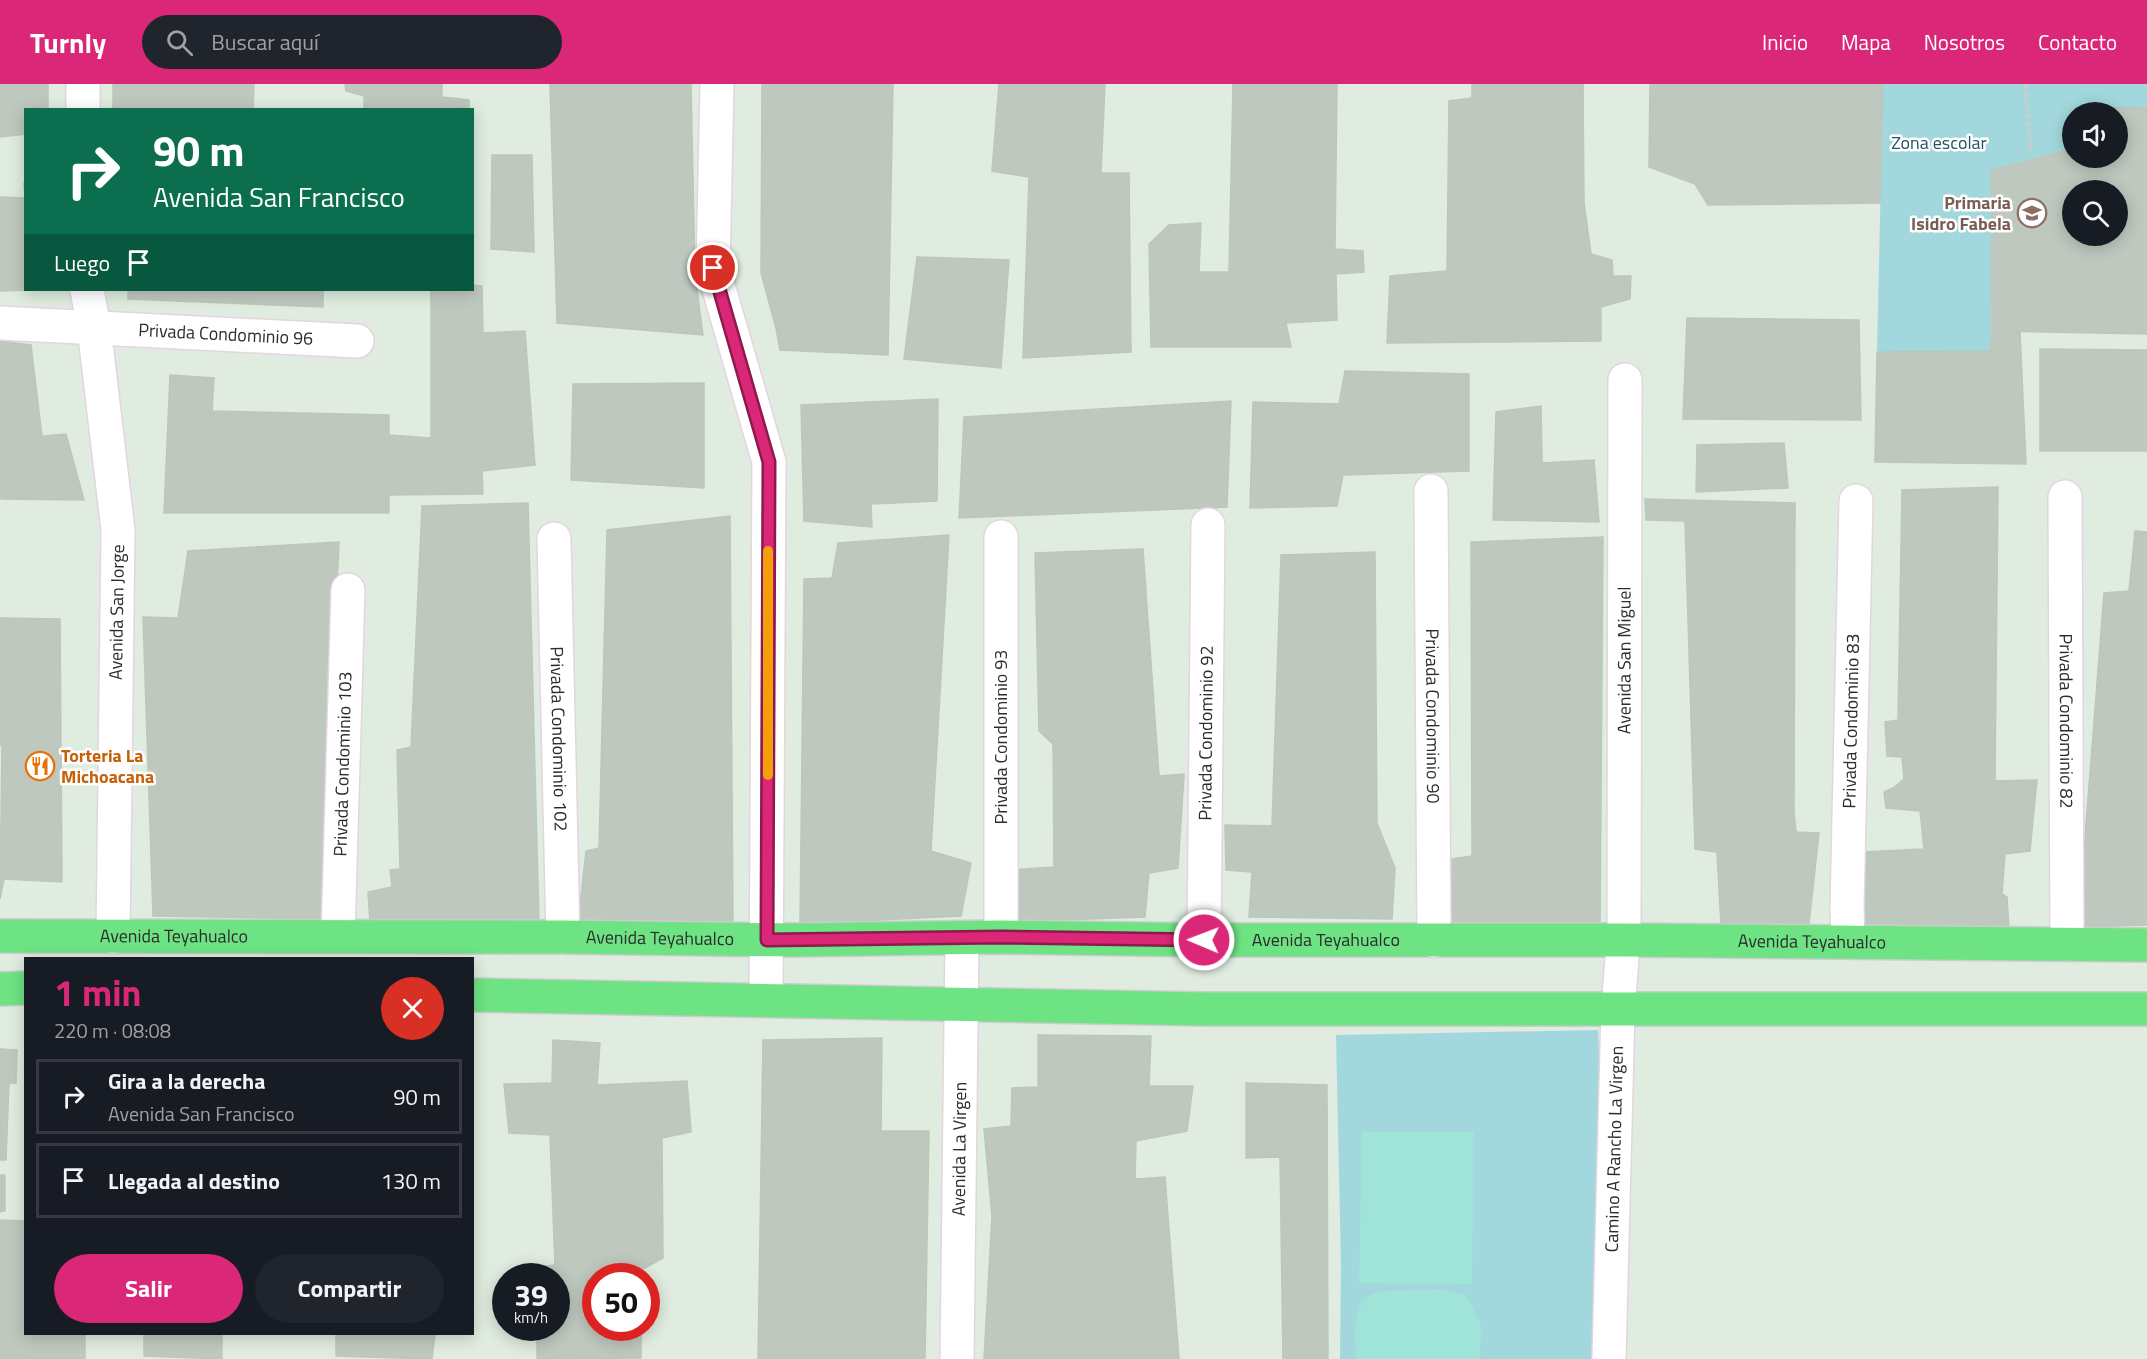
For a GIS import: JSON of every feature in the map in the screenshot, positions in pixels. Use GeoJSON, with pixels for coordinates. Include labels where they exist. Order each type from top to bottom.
{"type":"FeatureCollection","features":[{"type":"Feature","properties":{"kind":"main road","name":"Avenida Teyahualco"},"geometry":{"type":"LineString","coordinates":[[0,936],[563,937],[767,940],[1001,937],[1204,940],[1848,941],[2147,945]]}},
{"type":"Feature","properties":{"kind":"main road"},"geometry":{"type":"LineString","coordinates":[[0,989],[24,988]]}},
{"type":"Feature","properties":{"kind":"main road"},"geometry":{"type":"LineString","coordinates":[[474,995],[1204,1009],[2147,1009]]}},
{"type":"Feature","properties":{"kind":"street"},"geometry":{"type":"LineString","coordinates":[[83,84],[83,108]]}},
{"type":"Feature","properties":{"kind":"street"},"geometry":{"type":"LineString","coordinates":[[717,84],[713,268],[769,462],[766,1000]]}},
{"type":"Feature","properties":{"kind":"street","name":"Avenida San Jorge"},"geometry":{"type":"LineString","coordinates":[[87,291],[94,327],[118,530],[113,937]]}},
{"type":"Feature","properties":{"kind":"street","name":"Privada Condominio 96"},"geometry":{"type":"LineString","coordinates":[[0,323],[357,341]]}},
{"type":"Feature","properties":{"kind":"street","name":"Avenida San Miguel"},"geometry":{"type":"LineString","coordinates":[[1624,940],[1625,380]]}},
{"type":"Feature","properties":{"kind":"street","name":"Privada Condominio 90"},"geometry":{"type":"LineString","coordinates":[[1431,491],[1434,940]]}},
{"type":"Feature","properties":{"kind":"street","name":"Privada Condominio 82"},"geometry":{"type":"LineString","coordinates":[[2065,497],[2067,944]]}},
{"type":"Feature","properties":{"kind":"street","name":"Privada Condominio 83"},"geometry":{"type":"LineString","coordinates":[[1848,941],[1856,501]]}},
{"type":"Feature","properties":{"kind":"street","name":"Privada Condominio 92"},"geometry":{"type":"LineString","coordinates":[[1204,940],[1208,525]]}},
{"type":"Feature","properties":{"kind":"street","name":"Privada Condominio 93"},"geometry":{"type":"LineString","coordinates":[[1001,537],[1001,937]]}},
{"type":"Feature","properties":{"kind":"street","name":"Privada Condominio 102"},"geometry":{"type":"LineString","coordinates":[[554,539],[563,937]]}},
{"type":"Feature","properties":{"kind":"street","name":"Privada Condominio 103"},"geometry":{"type":"LineString","coordinates":[[338,936],[348,590]]}},
{"type":"Feature","properties":{"kind":"street","name":"Avenida La Virgen"},"geometry":{"type":"LineString","coordinates":[[957,1359],[962,938]]}},
{"type":"Feature","properties":{"kind":"street","name":"Camino A Rancho La Virgen"},"geometry":{"type":"LineString","coordinates":[[1609,1359],[1618,1009],[1624,940]]}},
{"type":"Feature","properties":{"kind":"path"},"geometry":{"type":"LineString","coordinates":[[2025,84],[2031,152]]}},
{"type":"Feature","properties":{"kind":"green space","name":"Zona escolar"},"geometry":{"type":"Polygon","coordinates":[[[1883,84],[2147,84],[2147,108],[2128,108],[2128,102],[2062,102],[2062,152],[1991,170],[1991,351],[1877,352],[1883,84]]]}},
{"type":"Feature","properties":{"kind":"green space"},"geometry":{"type":"Polygon","coordinates":[[[1598,1030],[1607,1216],[1604,1359],[1340,1359],[1341,1266],[1336,1035],[1598,1030]]]}},
{"type":"Feature","properties":{"kind":"shaded area"},"geometry":{"type":"Polygon","coordinates":[[[1362,1132],[1474,1132],[1472,1284],[1359,1283],[1362,1132]]]}},
{"type":"Feature","properties":{"kind":"shaded area"},"geometry":{"type":"Polygon","coordinates":[[[1441,1289],[1466,1295],[1481,1324],[1480,1359],[1356,1359],[1356,1328],[1359,1309],[1371,1295],[1382,1291],[1441,1289]]]}},
{"type":"Feature","properties":{"kind":"building"},"geometry":{"type":"Polygon","coordinates":[[[0,84],[48,84],[48,108],[24,108],[24,134],[0,137],[0,84]]]}},
{"type":"Feature","properties":{"kind":"building"},"geometry":{"type":"Polygon","coordinates":[[[113,84],[254,84],[253,108],[113,108],[113,84]]]}},
{"type":"Feature","properties":{"kind":"building"},"geometry":{"type":"Polygon","coordinates":[[[345,84],[442,84],[442,97],[469,100],[469,108],[364,108],[364,96],[346,91],[345,84]]]}},
{"type":"Feature","properties":{"kind":"building"},"geometry":{"type":"Polygon","coordinates":[[[550,84],[691,84],[695,275],[703,335],[557,323],[550,84]]]}},
{"type":"Feature","properties":{"kind":"building"},"geometry":{"type":"Polygon","coordinates":[[[762,84],[893,84],[888,355],[780,350],[761,273],[762,84]]]}},
{"type":"Feature","properties":{"kind":"building"},"geometry":{"type":"Polygon","coordinates":[[[999,84],[1105,84],[1101,173],[1129,173],[1131,352],[1023,358],[1029,177],[992,171],[999,84]]]}},
{"type":"Feature","properties":{"kind":"building"},"geometry":{"type":"Polygon","coordinates":[[[1233,84],[1337,84],[1335,249],[1363,251],[1364,272],[1336,274],[1337,320],[1286,323],[1291,347],[1151,347],[1149,244],[1169,225],[1201,223],[1199,272],[1229,272],[1233,84]]]}},
{"type":"Feature","properties":{"kind":"building"},"geometry":{"type":"Polygon","coordinates":[[[1472,84],[1583,84],[1584,202],[1591,254],[1612,260],[1613,276],[1631,276],[1630,299],[1601,307],[1601,341],[1387,343],[1390,276],[1447,271],[1449,101],[1472,98],[1472,84]]]}},
{"type":"Feature","properties":{"kind":"building"},"geometry":{"type":"Polygon","coordinates":[[[1650,84],[1883,84],[1880,203],[1708,205],[1695,184],[1649,167],[1650,84]]]}},
{"type":"Feature","properties":{"kind":"building","name":"Primaria Isidro Fabela"},"geometry":{"type":"Polygon","coordinates":[[[2128,108],[2147,108],[2147,334],[1992,331],[1991,170],[2062,152],[2062,168],[2128,168],[2128,108]]]}},
{"type":"Feature","properties":{"kind":"building"},"geometry":{"type":"Polygon","coordinates":[[[492,155],[532,155],[534,252],[491,249],[492,155]]]}},
{"type":"Feature","properties":{"kind":"building"},"geometry":{"type":"Polygon","coordinates":[[[0,197],[24,198],[24,290],[0,291],[0,197]]]}},
{"type":"Feature","properties":{"kind":"building"},"geometry":{"type":"Polygon","coordinates":[[[917,257],[1009,260],[1001,368],[904,359],[917,257]]]}},
{"type":"Feature","properties":{"kind":"building"},"geometry":{"type":"Polygon","coordinates":[[[474,285],[482,286],[483,333],[525,331],[535,465],[482,471],[483,494],[389,495],[389,435],[431,438],[431,291],[474,291],[474,285]]]}},
{"type":"Feature","properties":{"kind":"building"},"geometry":{"type":"Polygon","coordinates":[[[128,291],[323,291],[323,307],[128,299],[128,291]]]}},
{"type":"Feature","properties":{"kind":"building"},"geometry":{"type":"Polygon","coordinates":[[[1687,318],[1859,320],[1861,420],[1683,419],[1687,318]]]}},
{"type":"Feature","properties":{"kind":"building"},"geometry":{"type":"Polygon","coordinates":[[[1992,331],[2020,332],[2026,464],[1875,462],[1877,352],[1991,351],[1992,331]]]}},
{"type":"Feature","properties":{"kind":"building"},"geometry":{"type":"Polygon","coordinates":[[[0,341],[31,345],[42,436],[0,440],[0,341]]]}},
{"type":"Feature","properties":{"kind":"building"},"geometry":{"type":"Polygon","coordinates":[[[2040,349],[2147,350],[2147,451],[2040,451],[2040,349]]]}},
{"type":"Feature","properties":{"kind":"building"},"geometry":{"type":"Polygon","coordinates":[[[1345,371],[1469,374],[1469,471],[1343,475],[1337,506],[1250,508],[1253,402],[1339,404],[1345,371]]]}},
{"type":"Feature","properties":{"kind":"building"},"geometry":{"type":"Polygon","coordinates":[[[170,375],[214,378],[212,411],[389,415],[389,513],[164,513],[170,375]]]}},
{"type":"Feature","properties":{"kind":"building"},"geometry":{"type":"Polygon","coordinates":[[[704,383],[704,488],[571,480],[573,384],[704,383]]]}},
{"type":"Feature","properties":{"kind":"building"},"geometry":{"type":"Polygon","coordinates":[[[938,399],[937,501],[871,504],[872,527],[804,521],[801,405],[938,399]]]}},
{"type":"Feature","properties":{"kind":"building"},"geometry":{"type":"Polygon","coordinates":[[[1231,401],[1227,507],[959,518],[964,417],[1231,401]]]}},
{"type":"Feature","properties":{"kind":"building"},"geometry":{"type":"Polygon","coordinates":[[[1541,406],[1542,463],[1594,460],[1599,522],[1493,520],[1496,412],[1541,406]]]}},
{"type":"Feature","properties":{"kind":"building"},"geometry":{"type":"Polygon","coordinates":[[[66,434],[84,500],[1,499],[0,440],[66,434]]]}},
{"type":"Feature","properties":{"kind":"building"},"geometry":{"type":"Polygon","coordinates":[[[1784,443],[1788,488],[1696,492],[1697,445],[1784,443]]]}},
{"type":"Feature","properties":{"kind":"building"},"geometry":{"type":"Polygon","coordinates":[[[1998,487],[1995,781],[2037,780],[2030,851],[2005,854],[2002,894],[2007,897],[2009,929],[1862,927],[1863,852],[1924,849],[1920,811],[1886,808],[1884,792],[1904,779],[1902,757],[1887,756],[1885,722],[1898,720],[1902,490],[1998,487]]]}},
{"type":"Feature","properties":{"kind":"building"},"geometry":{"type":"Polygon","coordinates":[[[1645,499],[1795,503],[1794,812],[1796,832],[1819,833],[1809,924],[1721,925],[1717,852],[1695,849],[1685,521],[1646,520],[1645,499]]]}},
{"type":"Feature","properties":{"kind":"building"},"geometry":{"type":"Polygon","coordinates":[[[528,503],[539,923],[370,922],[368,892],[392,887],[390,870],[400,869],[397,750],[411,747],[422,506],[528,503]]]}},
{"type":"Feature","properties":{"kind":"building"},"geometry":{"type":"Polygon","coordinates":[[[730,516],[733,923],[578,923],[586,851],[599,848],[607,530],[730,516]]]}},
{"type":"Feature","properties":{"kind":"building"},"geometry":{"type":"Polygon","coordinates":[[[2135,531],[2147,532],[2147,925],[2078,927],[2104,593],[2129,591],[2135,531]]]}},
{"type":"Feature","properties":{"kind":"building"},"geometry":{"type":"Polygon","coordinates":[[[949,535],[931,851],[971,863],[961,916],[800,924],[804,579],[832,578],[838,543],[949,535]]]}},
{"type":"Feature","properties":{"kind":"building"},"geometry":{"type":"Polygon","coordinates":[[[1603,537],[1600,926],[1443,923],[1446,860],[1472,856],[1471,542],[1603,537]]]}},
{"type":"Feature","properties":{"kind":"building"},"geometry":{"type":"Polygon","coordinates":[[[339,542],[322,919],[153,916],[143,617],[178,618],[188,551],[339,542]]]}},
{"type":"Feature","properties":{"kind":"building"},"geometry":{"type":"Polygon","coordinates":[[[1143,549],[1159,776],[1184,774],[1178,868],[1149,873],[1145,917],[1010,922],[1010,870],[1054,867],[1053,744],[1039,731],[1035,553],[1143,549]]]}},
{"type":"Feature","properties":{"kind":"building"},"geometry":{"type":"Polygon","coordinates":[[[1375,552],[1377,823],[1395,868],[1392,919],[1249,917],[1252,872],[1226,870],[1225,825],[1272,826],[1281,555],[1375,552]]]}},
{"type":"Feature","properties":{"kind":"building"},"geometry":{"type":"Polygon","coordinates":[[[0,618],[60,619],[62,882],[4,879],[0,899],[2,745],[0,745],[0,618]]]}},
{"type":"Feature","properties":{"kind":"building"},"geometry":{"type":"Polygon","coordinates":[[[1038,1035],[1151,1036],[1149,1086],[1193,1086],[1187,1131],[1136,1141],[1135,1179],[1165,1177],[1179,1359],[984,1359],[992,1216],[984,1129],[1011,1126],[1012,1088],[1038,1087],[1038,1035]]]}},
{"type":"Feature","properties":{"kind":"building"},"geometry":{"type":"Polygon","coordinates":[[[882,1038],[881,1131],[929,1131],[925,1359],[758,1359],[763,1040],[882,1038]]]}},
{"type":"Feature","properties":{"kind":"building"},"geometry":{"type":"Polygon","coordinates":[[[553,1040],[600,1043],[597,1085],[687,1081],[691,1132],[662,1138],[663,1258],[654,1263],[582,1263],[582,1341],[641,1341],[641,1358],[537,1359],[537,1341],[570,1341],[570,1263],[555,1263],[550,1135],[509,1133],[504,1084],[552,1083],[553,1040]]]}},
{"type":"Feature","properties":{"kind":"building"},"geometry":{"type":"Polygon","coordinates":[[[0,1049],[17,1050],[16,1083],[9,1083],[6,1160],[0,1160],[0,1049]]]}},
{"type":"Feature","properties":{"kind":"building"},"geometry":{"type":"Polygon","coordinates":[[[1246,1083],[1327,1085],[1328,1359],[1283,1359],[1280,1157],[1246,1158],[1246,1083]]]}},
{"type":"Feature","properties":{"kind":"building"},"geometry":{"type":"Polygon","coordinates":[[[0,1175],[5,1175],[5,1211],[0,1212],[0,1175]]]}},
{"type":"Feature","properties":{"kind":"building"},"geometry":{"type":"Polygon","coordinates":[[[0,1220],[24,1221],[24,1335],[85,1335],[85,1359],[0,1359],[0,1220]]]}},
{"type":"Feature","properties":{"kind":"building"},"geometry":{"type":"Polygon","coordinates":[[[144,1335],[222,1335],[222,1359],[144,1356],[144,1335]]]}},
{"type":"Feature","properties":{"kind":"building"},"geometry":{"type":"Polygon","coordinates":[[[336,1335],[435,1335],[432,1359],[336,1356],[336,1335]]]}},
{"type":"Feature","properties":{"kind":"slow traffic"},"geometry":{"type":"LineString","coordinates":[[768,551],[768,775]]}},
{"type":"Feature","properties":{"kind":"place","name":"Primaria Isidro Fabela"},"geometry":{"type":"Point","coordinates":[2032,213]}},
{"type":"Feature","properties":{"kind":"place","name":"Torteria La Michoacana"},"geometry":{"type":"Point","coordinates":[40,766]}},
{"type":"Feature","properties":{"kind":"route"},"geometry":{"type":"LineString","coordinates":[[713,268],[769,462],[767,940],[1001,937],[1204,940]]}}]}
